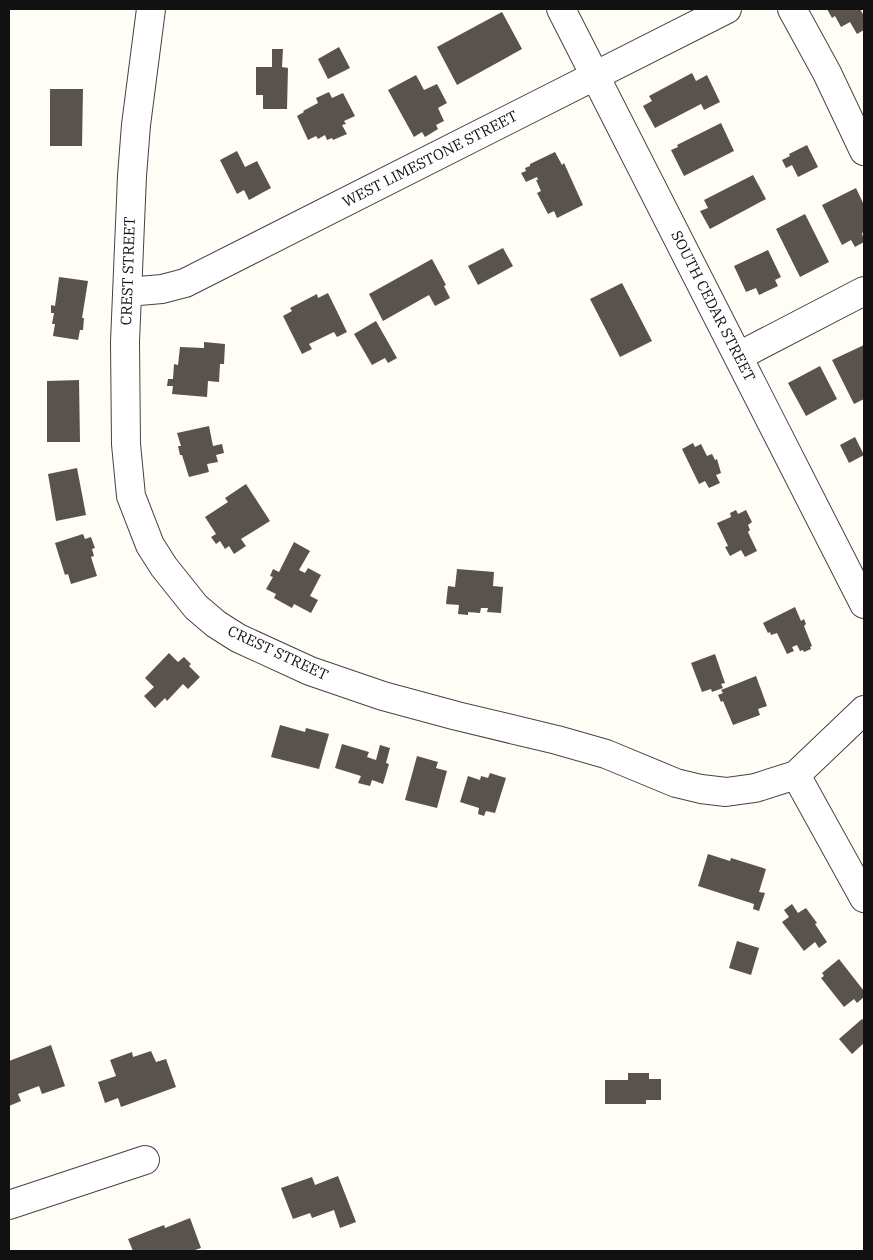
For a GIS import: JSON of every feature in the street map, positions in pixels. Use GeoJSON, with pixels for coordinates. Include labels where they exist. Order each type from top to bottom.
{"type":"FeatureCollection","features":[{"type":"Feature","properties":{"kind":"street","name":"CREST STREET"},"geometry":{"type":"LineString","coordinates":[[151,9],[136,125],[132,176],[127,292],[126,444],[131,496],[150,545],[164,567],[196,607],[216,624],[238,638],[310,671],[393,699],[606,754],[676,783],[726,792],[755,788],[796,775]]}},
{"type":"Feature","properties":{"kind":"street","name":"SOUTH CEDAR STREET"},"geometry":{"type":"LineString","coordinates":[[561,9],[864,604]]}},
{"type":"Feature","properties":{"kind":"street","name":"WEST LIMESTONE STREET"},"geometry":{"type":"LineString","coordinates":[[127,292],[162,289],[185,283],[727,9]]}},
{"type":"Feature","properties":{"kind":"street"},"geometry":{"type":"LineString","coordinates":[[792,9],[827,73],[864,151]]}},
{"type":"Feature","properties":{"kind":"street"},"geometry":{"type":"LineString","coordinates":[[738,356],[864,291]]}},
{"type":"Feature","properties":{"kind":"street"},"geometry":{"type":"LineString","coordinates":[[864,710],[796,775],[864,898]]}},
{"type":"Feature","properties":{"kind":"street"},"geometry":{"type":"LineString","coordinates":[[9,1205],[145,1160]]}},
{"type":"Feature","properties":{"kind":"building"},"geometry":{"type":"Polygon","coordinates":[[[827,9],[860,9],[864,16],[864,30],[857,34],[850,22],[841,27],[835,16],[832,18],[827,9]]]}},
{"type":"Feature","properties":{"kind":"building"},"geometry":{"type":"Polygon","coordinates":[[[502,12],[522,49],[457,85],[437,47],[502,12]]]}},
{"type":"Feature","properties":{"kind":"building"},"geometry":{"type":"Polygon","coordinates":[[[339,47],[350,68],[328,79],[318,59],[339,47]]]}},
{"type":"Feature","properties":{"kind":"building"},"geometry":{"type":"Polygon","coordinates":[[[272,49],[283,49],[282,67],[288,68],[287,109],[263,109],[263,95],[256,95],[256,67],[272,67],[272,49]]]}},
{"type":"Feature","properties":{"kind":"building"},"geometry":{"type":"Polygon","coordinates":[[[692,73],[696,81],[707,75],[720,102],[704,110],[701,104],[655,128],[643,106],[652,101],[649,96],[692,73]]]}},
{"type":"Feature","properties":{"kind":"building"},"geometry":{"type":"Polygon","coordinates":[[[416,75],[424,90],[437,84],[447,103],[438,108],[444,121],[436,125],[438,129],[425,137],[422,132],[414,137],[388,90],[416,75]]]}},
{"type":"Feature","properties":{"kind":"building"},"geometry":{"type":"Polygon","coordinates":[[[50,89],[83,89],[82,146],[50,146],[50,89]]]}},
{"type":"Feature","properties":{"kind":"building"},"geometry":{"type":"Polygon","coordinates":[[[329,92],[332,98],[343,93],[355,116],[344,121],[346,124],[342,125],[347,134],[333,140],[332,138],[327,140],[325,135],[318,139],[316,136],[308,140],[297,116],[318,103],[316,98],[329,92]]]}},
{"type":"Feature","properties":{"kind":"building"},"geometry":{"type":"Polygon","coordinates":[[[721,123],[734,151],[684,176],[671,150],[678,147],[677,145],[721,123]]]}},
{"type":"Feature","properties":{"kind":"building"},"geometry":{"type":"Polygon","coordinates":[[[807,145],[818,167],[798,177],[792,165],[786,168],[782,160],[790,156],[789,154],[807,145]]]}},
{"type":"Feature","properties":{"kind":"building"},"geometry":{"type":"Polygon","coordinates":[[[237,151],[245,167],[257,161],[271,188],[249,200],[244,190],[237,194],[220,160],[237,151]]]}},
{"type":"Feature","properties":{"kind":"building"},"geometry":{"type":"Polygon","coordinates":[[[555,152],[562,165],[564,163],[583,205],[557,218],[554,211],[548,214],[537,193],[541,191],[536,180],[538,180],[537,177],[526,182],[521,173],[526,171],[525,168],[530,166],[530,164],[555,152]]]}},
{"type":"Feature","properties":{"kind":"building"},"geometry":{"type":"Polygon","coordinates":[[[753,175],[766,199],[710,229],[700,211],[708,208],[704,200],[753,175]]]}},
{"type":"Feature","properties":{"kind":"building"},"geometry":{"type":"Polygon","coordinates":[[[856,188],[864,205],[864,232],[862,233],[864,242],[855,247],[851,240],[842,245],[822,205],[856,188]]]}},
{"type":"Feature","properties":{"kind":"building"},"geometry":{"type":"Polygon","coordinates":[[[805,214],[829,262],[800,277],[776,229],[805,214]]]}},
{"type":"Feature","properties":{"kind":"building"},"geometry":{"type":"Polygon","coordinates":[[[503,248],[513,266],[478,285],[468,266],[503,248]]]}},
{"type":"Feature","properties":{"kind":"building"},"geometry":{"type":"Polygon","coordinates":[[[768,250],[781,277],[775,280],[778,286],[759,295],[756,288],[746,292],[734,266],[768,250]]]}},
{"type":"Feature","properties":{"kind":"building"},"geometry":{"type":"Polygon","coordinates":[[[432,259],[446,285],[444,286],[450,298],[435,306],[429,295],[383,321],[369,294],[432,259]]]}},
{"type":"Feature","properties":{"kind":"building"},"geometry":{"type":"Polygon","coordinates":[[[59,277],[88,281],[82,318],[84,318],[83,330],[80,330],[78,340],[53,336],[55,324],[52,324],[54,313],[51,313],[51,305],[55,306],[59,277]]]}},
{"type":"Feature","properties":{"kind":"building"},"geometry":{"type":"Polygon","coordinates":[[[622,283],[652,341],[620,357],[590,299],[622,283]]]}},
{"type":"Feature","properties":{"kind":"building"},"geometry":{"type":"Polygon","coordinates":[[[328,293],[347,332],[337,337],[334,332],[309,344],[312,349],[302,354],[283,316],[292,311],[290,308],[317,294],[318,298],[328,293]]]}},
{"type":"Feature","properties":{"kind":"building"},"geometry":{"type":"Polygon","coordinates":[[[376,321],[397,358],[388,363],[385,358],[372,365],[354,334],[376,321]]]}},
{"type":"Feature","properties":{"kind":"building"},"geometry":{"type":"Polygon","coordinates":[[[204,342],[225,344],[224,364],[220,364],[219,382],[208,381],[207,397],[172,394],[173,386],[167,386],[168,379],[173,379],[174,364],[178,365],[180,347],[204,348],[204,342]]]}},
{"type":"Feature","properties":{"kind":"building"},"geometry":{"type":"Polygon","coordinates":[[[864,345],[864,399],[854,404],[832,360],[864,345]]]}},
{"type":"Feature","properties":{"kind":"building"},"geometry":{"type":"Polygon","coordinates":[[[820,366],[837,399],[806,416],[788,383],[820,366]]]}},
{"type":"Feature","properties":{"kind":"building"},"geometry":{"type":"Polygon","coordinates":[[[79,380],[80,442],[47,442],[47,381],[79,380]]]}},
{"type":"Feature","properties":{"kind":"building"},"geometry":{"type":"Polygon","coordinates":[[[209,426],[213,446],[222,444],[224,453],[216,455],[218,462],[207,464],[209,472],[189,477],[182,455],[180,455],[178,446],[181,446],[177,433],[209,426]]]}},
{"type":"Feature","properties":{"kind":"building"},"geometry":{"type":"Polygon","coordinates":[[[855,437],[864,455],[849,463],[840,445],[855,437]]]}},
{"type":"Feature","properties":{"kind":"building"},"geometry":{"type":"Polygon","coordinates":[[[693,443],[695,447],[701,444],[707,456],[712,454],[715,460],[717,459],[721,473],[716,475],[720,483],[709,488],[705,481],[699,484],[682,449],[693,443]]]}},
{"type":"Feature","properties":{"kind":"building"},"geometry":{"type":"Polygon","coordinates":[[[77,468],[86,515],[56,521],[48,474],[77,468]]]}},
{"type":"Feature","properties":{"kind":"building"},"geometry":{"type":"Polygon","coordinates":[[[246,484],[270,521],[241,539],[246,546],[234,554],[229,546],[225,549],[220,541],[216,544],[211,537],[216,534],[205,517],[228,502],[225,498],[246,484]]]}},
{"type":"Feature","properties":{"kind":"building"},"geometry":{"type":"Polygon","coordinates":[[[736,510],[738,514],[746,510],[752,522],[748,525],[750,530],[748,532],[757,551],[745,557],[741,550],[730,556],[725,547],[728,546],[717,523],[731,517],[730,513],[736,510]]]}},
{"type":"Feature","properties":{"kind":"building"},"geometry":{"type":"Polygon","coordinates":[[[83,534],[85,539],[91,537],[95,548],[92,549],[94,556],[91,557],[97,576],[71,584],[68,574],[65,575],[55,543],[83,534]]]}},
{"type":"Feature","properties":{"kind":"building"},"geometry":{"type":"Polygon","coordinates":[[[294,542],[310,551],[299,570],[305,573],[308,568],[321,575],[310,596],[318,600],[311,613],[294,604],[292,608],[274,598],[276,594],[266,589],[273,577],[270,576],[273,569],[279,572],[294,542]]]}},
{"type":"Feature","properties":{"kind":"building"},"geometry":{"type":"Polygon","coordinates":[[[457,569],[494,572],[493,586],[503,587],[501,613],[487,612],[488,608],[481,608],[480,613],[468,612],[468,615],[458,614],[459,605],[446,604],[448,586],[455,587],[457,569]]]}},
{"type":"Feature","properties":{"kind":"building"},"geometry":{"type":"Polygon","coordinates":[[[795,607],[801,621],[804,619],[806,624],[804,626],[812,646],[810,647],[811,649],[804,652],[803,650],[800,651],[797,645],[792,647],[794,651],[787,654],[777,633],[771,635],[770,632],[768,633],[763,623],[795,607]]]}},
{"type":"Feature","properties":{"kind":"building"},"geometry":{"type":"Polygon","coordinates":[[[169,653],[178,662],[184,657],[191,664],[189,666],[200,677],[188,689],[183,684],[167,701],[165,698],[155,708],[144,696],[154,687],[145,678],[169,653]]]}},
{"type":"Feature","properties":{"kind":"building"},"geometry":{"type":"Polygon","coordinates":[[[715,654],[725,683],[721,684],[723,688],[712,692],[711,689],[702,692],[691,663],[715,654]]]}},
{"type":"Feature","properties":{"kind":"building"},"geometry":{"type":"Polygon","coordinates":[[[756,676],[767,706],[758,709],[760,715],[733,725],[723,701],[721,702],[718,695],[723,693],[721,690],[756,676]]]}},
{"type":"Feature","properties":{"kind":"building"},"geometry":{"type":"Polygon","coordinates":[[[280,725],[305,732],[306,728],[329,734],[319,769],[271,757],[280,725]]]}},
{"type":"Feature","properties":{"kind":"building"},"geometry":{"type":"Polygon","coordinates":[[[342,744],[369,752],[367,757],[376,760],[380,745],[390,748],[386,763],[389,764],[383,784],[372,780],[370,786],[358,783],[361,776],[335,768],[342,744]]]}},
{"type":"Feature","properties":{"kind":"building"},"geometry":{"type":"Polygon","coordinates":[[[417,756],[438,762],[436,768],[447,771],[437,808],[405,800],[417,756]]]}},
{"type":"Feature","properties":{"kind":"building"},"geometry":{"type":"Polygon","coordinates":[[[490,773],[506,778],[495,813],[486,811],[484,816],[478,814],[479,808],[460,802],[468,776],[480,780],[481,776],[488,778],[490,773]]]}},
{"type":"Feature","properties":{"kind":"building"},"geometry":{"type":"Polygon","coordinates":[[[708,854],[730,861],[731,858],[766,869],[759,892],[765,893],[759,911],[753,909],[754,904],[698,886],[708,854]]]}},
{"type":"Feature","properties":{"kind":"building"},"geometry":{"type":"Polygon","coordinates":[[[792,904],[798,913],[806,908],[827,942],[819,948],[815,942],[804,951],[782,922],[789,917],[784,910],[792,904]]]}},
{"type":"Feature","properties":{"kind":"building"},"geometry":{"type":"Polygon","coordinates":[[[737,941],[759,948],[751,975],[729,968],[737,941]]]}},
{"type":"Feature","properties":{"kind":"building"},"geometry":{"type":"Polygon","coordinates":[[[839,959],[864,991],[864,997],[857,1003],[854,999],[844,1007],[821,978],[824,976],[822,973],[839,959]]]}},
{"type":"Feature","properties":{"kind":"building"},"geometry":{"type":"Polygon","coordinates":[[[862,1019],[864,1021],[864,1043],[852,1054],[839,1039],[862,1019]]]}},
{"type":"Feature","properties":{"kind":"building"},"geometry":{"type":"Polygon","coordinates":[[[51,1045],[65,1086],[42,1094],[39,1086],[18,1094],[21,1101],[9,1106],[9,1061],[51,1045]]]}},
{"type":"Feature","properties":{"kind":"building"},"geometry":{"type":"Polygon","coordinates":[[[151,1051],[156,1062],[166,1059],[176,1087],[121,1107],[118,1098],[105,1103],[98,1082],[116,1076],[110,1060],[132,1052],[133,1057],[151,1051]]]}},
{"type":"Feature","properties":{"kind":"building"},"geometry":{"type":"Polygon","coordinates":[[[628,1073],[649,1073],[649,1079],[661,1079],[661,1100],[646,1100],[646,1104],[605,1104],[605,1080],[628,1080],[628,1073]]]}},
{"type":"Feature","properties":{"kind":"building"},"geometry":{"type":"Polygon","coordinates":[[[338,1176],[356,1222],[340,1228],[334,1210],[312,1218],[310,1213],[293,1219],[281,1188],[312,1177],[315,1185],[338,1176]]]}},
{"type":"Feature","properties":{"kind":"building"},"geometry":{"type":"Polygon","coordinates":[[[190,1218],[201,1248],[192,1251],[133,1251],[128,1239],[164,1225],[165,1228],[190,1218]]]}}]}
